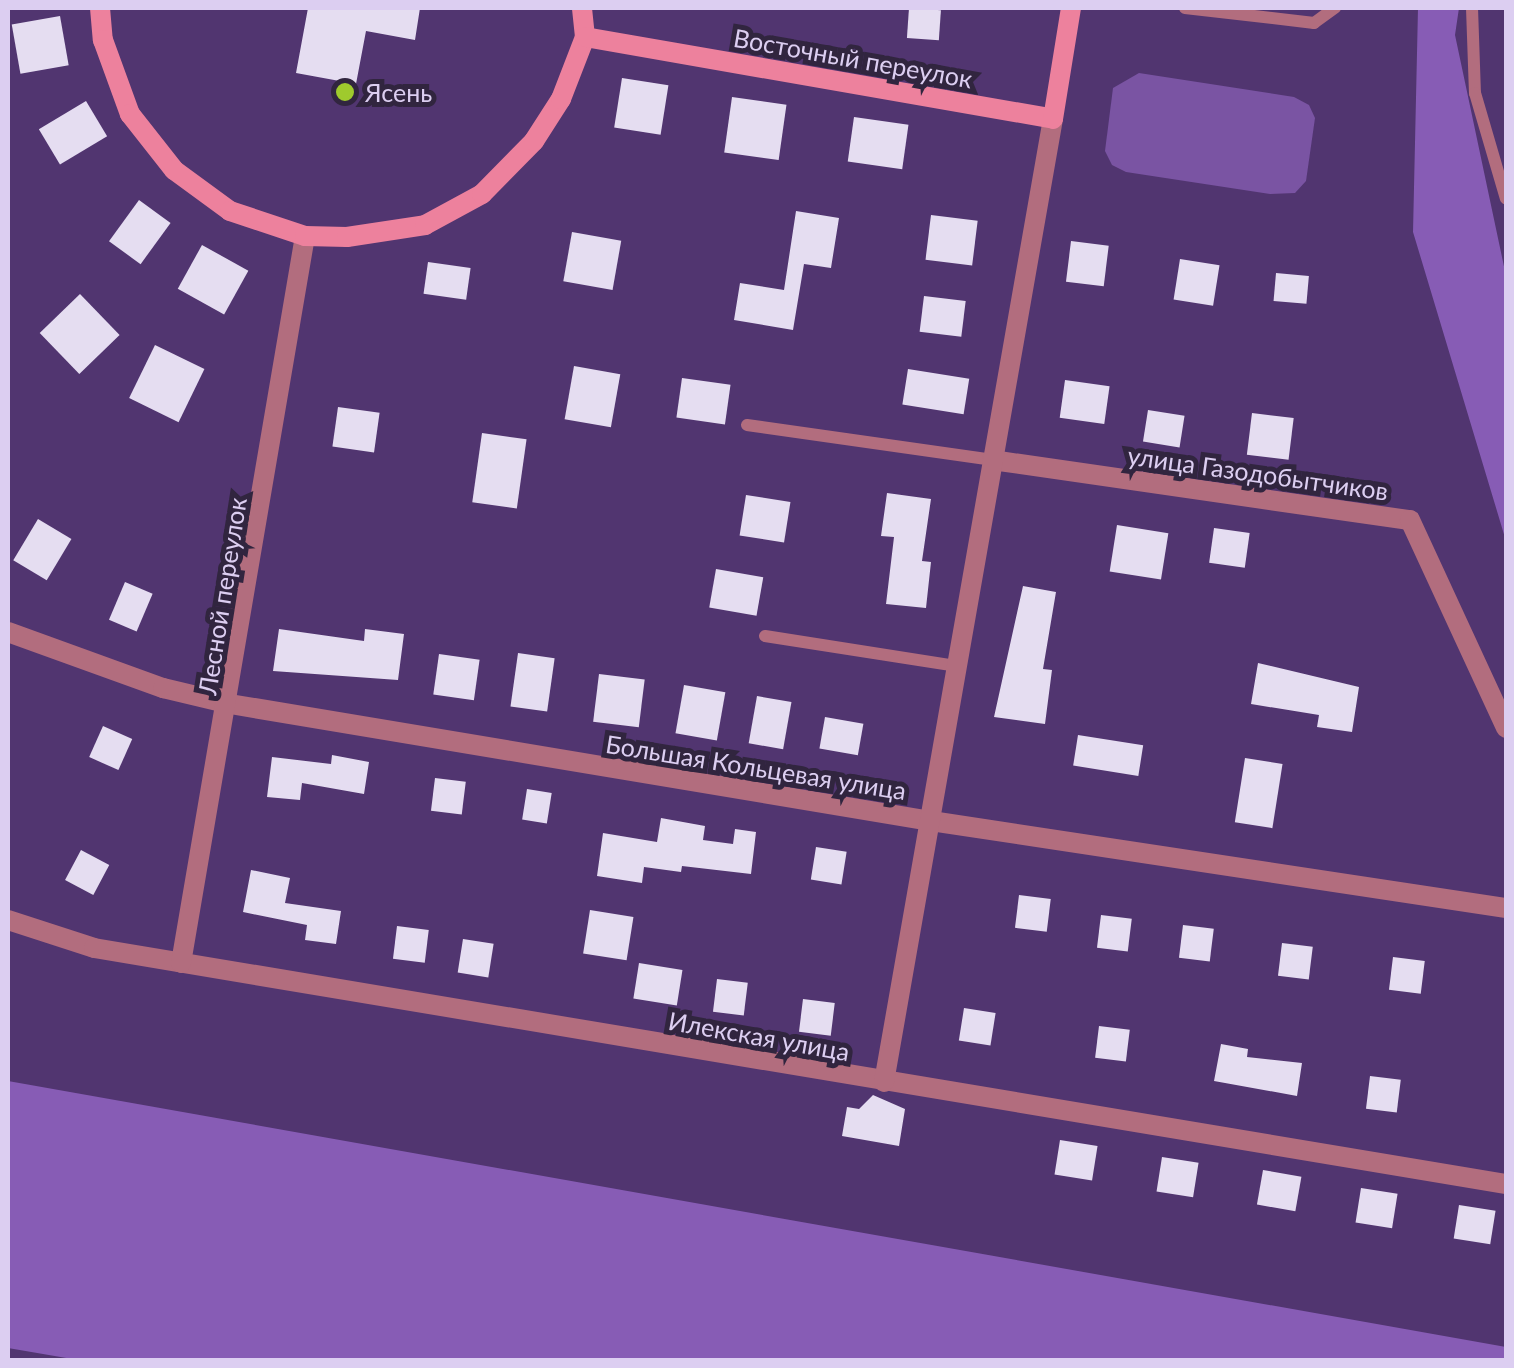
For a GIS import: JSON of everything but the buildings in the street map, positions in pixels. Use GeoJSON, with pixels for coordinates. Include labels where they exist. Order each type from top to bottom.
{"type":"FeatureCollection","features":[{"type":"Feature","properties":{"kind":"street"},"geometry":{"type":"LineString","coordinates":[[100,8],[104,40],[130,114],[174,170],[230,211],[304,236],[425,225],[482,194],[534,141],[561,99],[585,37],[582,8]]}},
{"type":"Feature","properties":{"kind":"street"},"geometry":{"type":"LineString","coordinates":[[884,1082],[1071,8]]}},
{"type":"Feature","properties":{"kind":"street","name":"Восточный переулок"},"geometry":{"type":"LineString","coordinates":[[585,37],[1052,119]]}},
{"type":"Feature","properties":{"kind":"street","name":"Лесной переулок"},"geometry":{"type":"LineString","coordinates":[[182,962],[230,704],[304,236]]}},
{"type":"Feature","properties":{"kind":"street","name":"улица Газодобытчиков"},"geometry":{"type":"LineString","coordinates":[[992,460],[1410,520],[1506,728]]}},
{"type":"Feature","properties":{"kind":"street","name":"Большая Кольцевая улица"},"geometry":{"type":"LineString","coordinates":[[8,632],[99,668],[230,704],[931,821],[1506,908]]}},
{"type":"Feature","properties":{"kind":"street","name":"Илекская улица"},"geometry":{"type":"LineString","coordinates":[[8,920],[94,948],[1506,1184]]}},
{"type":"Feature","properties":{"kind":"lane"},"geometry":{"type":"LineString","coordinates":[[1185,8],[1314,23],[1335,8]]}},
{"type":"Feature","properties":{"kind":"lane"},"geometry":{"type":"LineString","coordinates":[[1472,8],[1475,94],[1506,198]]}},
{"type":"Feature","properties":{"kind":"lane"},"geometry":{"type":"LineString","coordinates":[[748,426],[992,460]]}},
{"type":"Feature","properties":{"kind":"lane"},"geometry":{"type":"LineString","coordinates":[[765,636],[956,666]]}},
{"type":"Feature","properties":{"kind":"shaded area"},"geometry":{"type":"Polygon","coordinates":[[[1418,8],[1459,8],[1455,35],[1506,276],[1506,541],[1413,232],[1418,8]]]}},
{"type":"Feature","properties":{"kind":"shaded area"},"geometry":{"type":"Polygon","coordinates":[[[1139,73],[1294,97],[1309,105],[1315,118],[1306,181],[1295,193],[1270,194],[1126,172],[1112,165],[1105,151],[1113,88],[1139,73]]]}},
{"type":"Feature","properties":{"kind":"shaded area"},"geometry":{"type":"Polygon","coordinates":[[[8,1081],[1506,1347],[1506,1360],[78,1360],[8,1348],[8,1081]]]}},
{"type":"Feature","properties":{"kind":"place","name":"Ясень"},"geometry":{"type":"Point","coordinates":[345,92]}}]}
